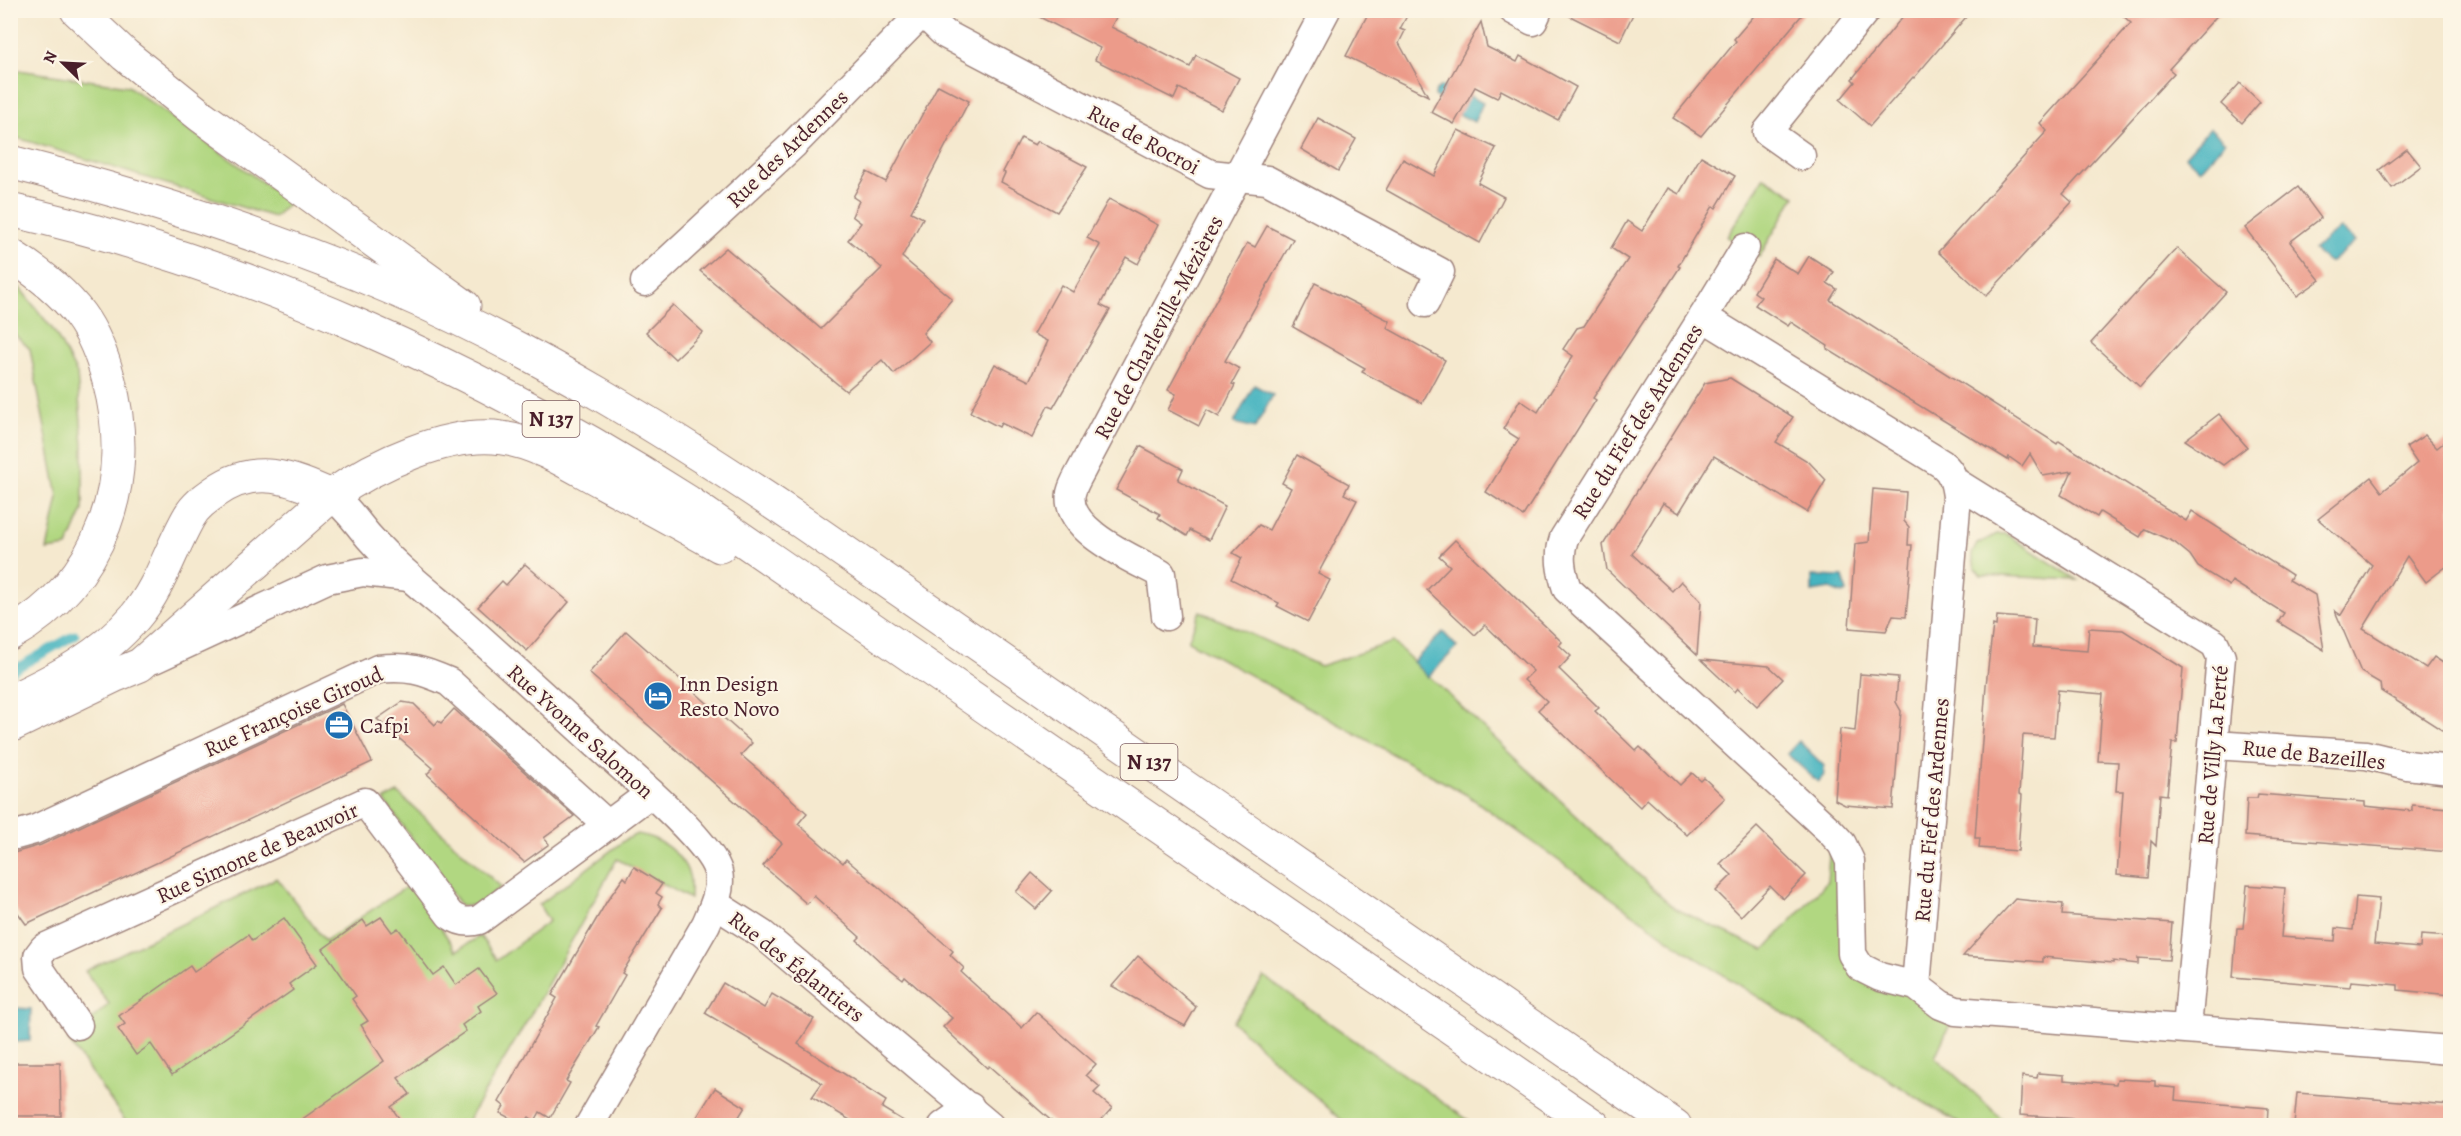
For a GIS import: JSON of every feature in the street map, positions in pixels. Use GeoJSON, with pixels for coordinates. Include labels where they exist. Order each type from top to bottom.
{"type":"FeatureCollection","features":[{"type":"Feature","properties":{"kind":"main road"},"geometry":{"type":"LineString","coordinates":[[77,10],[125,55],[210,123],[537,359]]}},
{"type":"Feature","properties":{"kind":"main road","name":"N 137"},"geometry":{"type":"LineString","coordinates":[[10,162],[96,184],[260,236],[390,287],[537,359],[619,406],[725,471],[1675,1125]]}},
{"type":"Feature","properties":{"kind":"main road","name":"N 137"},"geometry":{"type":"LineString","coordinates":[[10,210],[74,225],[242,279],[382,336],[502,392],[660,483],[1594,1125]]}},
{"type":"Feature","properties":{"kind":"main road"},"geometry":{"type":"LineString","coordinates":[[10,255],[50,284],[80,315],[94,339],[105,367],[115,403],[119,441],[118,476],[109,513],[92,552],[69,585],[41,613],[10,634]]}},
{"type":"Feature","properties":{"kind":"main road"},"geometry":{"type":"LineString","coordinates":[[10,726],[140,665],[331,495],[366,472],[414,453],[473,438],[503,438],[536,448],[574,466],[882,634]]}},
{"type":"Feature","properties":{"kind":"main road"},"geometry":{"type":"LineString","coordinates":[[10,701],[66,673],[105,645],[135,618],[152,593],[190,515],[202,501],[222,487],[261,474],[294,480],[331,495]]}},
{"type":"Feature","properties":{"kind":"street","name":"Rue de Charleville-Mézières"},"geometry":{"type":"LineString","coordinates":[[1166,616],[1161,574],[1095,537],[1080,522],[1074,512],[1071,494],[1083,467],[1326,10]]}},
{"type":"Feature","properties":{"kind":"street"},"geometry":{"type":"LineString","coordinates":[[1513,10],[1533,21],[1538,10]]}},
{"type":"Feature","properties":{"kind":"street"},"geometry":{"type":"LineString","coordinates":[[1801,156],[1767,132],[1866,10]]}},
{"type":"Feature","properties":{"kind":"street","name":"Rue de Rocroi"},"geometry":{"type":"LineString","coordinates":[[924,12],[945,34],[1210,174],[1267,180],[1440,272],[1425,303]]}},
{"type":"Feature","properties":{"kind":"street","name":"Rue des Ardennes"},"geometry":{"type":"LineString","coordinates":[[645,282],[793,145],[924,12]]}},
{"type":"Feature","properties":{"kind":"street"},"geometry":{"type":"LineString","coordinates":[[1703,317],[1745,248]]}},
{"type":"Feature","properties":{"kind":"street","name":"Rue du Fief des Ardennes"},"geometry":{"type":"LineString","coordinates":[[1916,986],[1957,496],[1955,482],[1942,464],[1703,317],[1564,538],[1559,556],[1565,583],[1567,589],[1832,832],[1842,844],[1850,861],[1852,954],[1860,967],[1880,977],[1916,986],[1934,1000],[1956,1011],[2451,1050]]}},
{"type":"Feature","properties":{"kind":"street","name":"Rue de Villy La Ferté"},"geometry":{"type":"LineString","coordinates":[[1955,482],[2215,644],[2221,657],[2187,1028]]}},
{"type":"Feature","properties":{"kind":"street","name":"Rue Yvonne Salomon"},"geometry":{"type":"LineString","coordinates":[[331,495],[410,577],[454,614],[651,793],[711,857],[718,871],[719,884],[715,904]]}},
{"type":"Feature","properties":{"kind":"street"},"geometry":{"type":"LineString","coordinates":[[140,665],[327,579],[363,573],[410,577]]}},
{"type":"Feature","properties":{"kind":"street","name":"Rue Françoise Giroud"},"geometry":{"type":"LineString","coordinates":[[10,835],[16,836],[34,830],[378,669],[404,666],[426,671],[448,682],[608,825]]}},
{"type":"Feature","properties":{"kind":"street","name":"Rue de Bazeilles"},"geometry":{"type":"LineString","coordinates":[[2214,745],[2366,755],[2407,765],[2451,770]]}},
{"type":"Feature","properties":{"kind":"street","name":"Rue Simone de Beauvoir"},"geometry":{"type":"LineString","coordinates":[[78,1025],[39,968],[38,956],[44,948],[365,802],[450,915],[459,921],[470,922],[479,920],[651,793]]}},
{"type":"Feature","properties":{"kind":"street","name":"Rue des Églantiers"},"geometry":{"type":"LineString","coordinates":[[589,1125],[706,924],[715,904],[762,934],[980,1116]]}},
{"type":"Feature","properties":{"kind":"street"},"geometry":{"type":"LineString","coordinates":[[943,1125],[980,1116]]}},
{"type":"Feature","properties":{"kind":"green space"},"geometry":{"type":"Polygon","coordinates":[[[11,69],[128,86],[290,202],[274,217],[11,136],[11,69]]]}},
{"type":"Feature","properties":{"kind":"green space"},"geometry":{"type":"Polygon","coordinates":[[[1764,177],[1795,196],[1759,257],[1727,237],[1764,177]]]}},
{"type":"Feature","properties":{"kind":"green space"},"geometry":{"type":"Polygon","coordinates":[[[11,277],[54,331],[77,374],[83,445],[83,510],[67,547],[47,550],[58,497],[30,349],[11,331],[11,277]]]}},
{"type":"Feature","properties":{"kind":"green space"},"geometry":{"type":"Polygon","coordinates":[[[1997,534],[2006,534],[2078,580],[1981,575],[1975,568],[1972,554],[1977,544],[1997,534]]]}},
{"type":"Feature","properties":{"kind":"green space"},"geometry":{"type":"Polygon","coordinates":[[[1200,611],[1320,666],[1393,642],[1674,908],[1764,950],[1827,882],[1831,832],[1852,954],[1956,1011],[1935,1057],[2009,1125],[1964,1125],[1933,1108],[1684,950],[1467,795],[1188,641],[1200,611]]]}},
{"type":"Feature","properties":{"kind":"green space"},"geometry":{"type":"Polygon","coordinates":[[[398,793],[501,887],[475,906],[460,905],[384,800],[398,793]]]}},
{"type":"Feature","properties":{"kind":"green space"},"geometry":{"type":"Polygon","coordinates":[[[637,834],[661,842],[681,860],[689,875],[690,899],[617,859],[529,1018],[465,1125],[128,1125],[68,1040],[109,1004],[85,971],[277,878],[325,941],[412,883],[456,951],[480,936],[497,960],[549,921],[539,905],[625,840],[637,834]]]}},
{"type":"Feature","properties":{"kind":"green space"},"geometry":{"type":"Polygon","coordinates":[[[1264,977],[1475,1125],[1347,1125],[1233,1022],[1264,977]]]}},
{"type":"Feature","properties":{"kind":"water"},"geometry":{"type":"Polygon","coordinates":[[[1447,84],[1483,103],[1474,122],[1437,103],[1439,100],[1435,96],[1436,90],[1447,84]]]}},
{"type":"Feature","properties":{"kind":"water"},"geometry":{"type":"Polygon","coordinates":[[[2210,128],[2225,142],[2200,170],[2185,156],[2210,128]]]}},
{"type":"Feature","properties":{"kind":"water"},"geometry":{"type":"Polygon","coordinates":[[[2340,228],[2355,242],[2328,262],[2313,250],[2340,228]]]}},
{"type":"Feature","properties":{"kind":"water"},"geometry":{"type":"Polygon","coordinates":[[[1254,385],[1273,395],[1255,428],[1234,423],[1254,385]]]}},
{"type":"Feature","properties":{"kind":"water"},"geometry":{"type":"Polygon","coordinates":[[[1812,576],[1843,577],[1847,592],[1842,594],[1830,589],[1812,592],[1812,576]]]}},
{"type":"Feature","properties":{"kind":"water"},"geometry":{"type":"Polygon","coordinates":[[[1443,632],[1457,647],[1428,677],[1413,662],[1443,632]]]}},
{"type":"Feature","properties":{"kind":"water"},"geometry":{"type":"Polygon","coordinates":[[[1799,741],[1824,766],[1824,775],[1818,782],[1787,754],[1799,741]]]}},
{"type":"Feature","properties":{"kind":"water"},"geometry":{"type":"Polygon","coordinates":[[[15,1008],[31,1009],[30,1041],[15,1042],[15,1008]]]}},
{"type":"Feature","properties":{"kind":"building"},"geometry":{"type":"Polygon","coordinates":[[[1026,10],[1120,10],[1111,27],[1190,67],[1196,55],[1239,78],[1222,110],[1179,88],[1174,99],[1095,60],[1100,48],[1026,10]]]}},
{"type":"Feature","properties":{"kind":"building"},"geometry":{"type":"Polygon","coordinates":[[[1370,10],[1410,10],[1400,29],[1405,31],[1399,43],[1428,96],[1346,56],[1370,10]]]}},
{"type":"Feature","properties":{"kind":"building"},"geometry":{"type":"Polygon","coordinates":[[[1558,10],[1635,10],[1620,41],[1558,10]]]}},
{"type":"Feature","properties":{"kind":"building"},"geometry":{"type":"Polygon","coordinates":[[[1759,10],[1806,10],[1701,136],[1673,118],[1759,10]]]}},
{"type":"Feature","properties":{"kind":"building"},"geometry":{"type":"Polygon","coordinates":[[[1908,10],[1972,10],[1870,126],[1840,100],[1855,82],[1852,79],[1908,10]]]}},
{"type":"Feature","properties":{"kind":"building"},"geometry":{"type":"Polygon","coordinates":[[[2117,10],[2222,10],[2169,69],[2174,73],[2063,194],[2072,202],[1986,296],[1938,252],[2047,131],[2040,123],[2131,23],[2117,10]]]}},
{"type":"Feature","properties":{"kind":"building"},"geometry":{"type":"Polygon","coordinates":[[[1481,22],[1487,47],[1517,62],[1520,56],[1576,87],[1558,120],[1501,90],[1497,98],[1475,87],[1454,124],[1431,112],[1481,22]]]}},
{"type":"Feature","properties":{"kind":"building"},"geometry":{"type":"Polygon","coordinates":[[[2240,83],[2260,102],[2242,123],[2221,104],[2240,83]]]}},
{"type":"Feature","properties":{"kind":"building"},"geometry":{"type":"Polygon","coordinates":[[[938,85],[969,101],[911,212],[923,218],[902,257],[952,299],[923,333],[930,342],[894,374],[882,360],[846,391],[700,271],[726,248],[821,329],[882,268],[848,240],[861,223],[852,216],[859,201],[853,197],[867,172],[886,182],[938,85]]]}},
{"type":"Feature","properties":{"kind":"building"},"geometry":{"type":"Polygon","coordinates":[[[1318,118],[1356,139],[1338,171],[1301,149],[1318,118]]]}},
{"type":"Feature","properties":{"kind":"building"},"geometry":{"type":"Polygon","coordinates":[[[1458,130],[1496,148],[1478,183],[1504,197],[1480,243],[1386,190],[1403,159],[1434,176],[1458,130]]]}},
{"type":"Feature","properties":{"kind":"building"},"geometry":{"type":"Polygon","coordinates":[[[1021,138],[1035,145],[1038,141],[1087,167],[1057,212],[1001,182],[1005,173],[1003,172],[1021,138]]]}},
{"type":"Feature","properties":{"kind":"building"},"geometry":{"type":"Polygon","coordinates":[[[2407,149],[2421,166],[2392,188],[2379,170],[2407,149]]]}},
{"type":"Feature","properties":{"kind":"building"},"geometry":{"type":"Polygon","coordinates":[[[1701,156],[1735,176],[1716,208],[1713,206],[1678,266],[1680,267],[1593,398],[1596,400],[1523,516],[1486,492],[1519,439],[1503,429],[1520,400],[1538,412],[1573,356],[1563,349],[1577,328],[1584,326],[1628,259],[1611,248],[1627,221],[1642,231],[1668,188],[1679,194],[1701,156]]]}},
{"type":"Feature","properties":{"kind":"building"},"geometry":{"type":"Polygon","coordinates":[[[2298,187],[2321,218],[2290,242],[2320,280],[2297,296],[2245,228],[2298,187]]]}},
{"type":"Feature","properties":{"kind":"building"},"geometry":{"type":"Polygon","coordinates":[[[1109,199],[1158,225],[1138,264],[1126,257],[1100,305],[1110,310],[1053,408],[1048,406],[1032,438],[1001,423],[999,427],[970,412],[995,364],[1029,381],[1048,341],[1034,334],[1061,285],[1073,292],[1100,245],[1087,238],[1109,199]]]}},
{"type":"Feature","properties":{"kind":"building"},"geometry":{"type":"Polygon","coordinates":[[[1267,226],[1293,239],[1225,361],[1240,369],[1232,384],[1235,385],[1219,417],[1207,410],[1199,426],[1168,410],[1176,394],[1168,390],[1247,243],[1255,247],[1267,226]]]}},
{"type":"Feature","properties":{"kind":"building"},"geometry":{"type":"Polygon","coordinates":[[[2177,248],[2226,292],[2140,387],[2091,343],[2177,248]]]}},
{"type":"Feature","properties":{"kind":"building"},"geometry":{"type":"Polygon","coordinates":[[[1809,256],[1834,272],[1827,283],[1837,289],[1830,300],[2057,444],[2059,441],[2186,521],[2192,511],[2292,575],[2289,580],[2315,595],[2324,650],[2278,622],[2284,613],[2232,581],[2229,586],[2198,567],[2190,555],[2174,542],[2145,529],[2140,537],[2100,512],[2097,517],[2061,495],[2072,471],[2043,476],[2030,454],[2022,466],[2009,457],[2008,460],[1827,349],[1828,346],[1791,322],[1788,326],[1755,305],[1761,297],[1754,292],[1774,259],[1798,274],[1809,256]]]}},
{"type":"Feature","properties":{"kind":"building"},"geometry":{"type":"Polygon","coordinates":[[[1315,283],[1390,321],[1387,328],[1445,360],[1422,403],[1362,372],[1365,368],[1293,327],[1315,283]]]}},
{"type":"Feature","properties":{"kind":"building"},"geometry":{"type":"Polygon","coordinates":[[[673,305],[703,332],[675,359],[646,332],[673,305]]]}},
{"type":"Feature","properties":{"kind":"building"},"geometry":{"type":"Polygon","coordinates":[[[1730,378],[1793,417],[1776,442],[1809,462],[1826,480],[1807,512],[1714,456],[1679,513],[1663,503],[1632,554],[1672,591],[1681,581],[1701,601],[1697,655],[1607,570],[1603,545],[1705,383],[1730,378]]]}},
{"type":"Feature","properties":{"kind":"building"},"geometry":{"type":"Polygon","coordinates":[[[2219,414],[2247,447],[2223,465],[2185,440],[2219,414]]]}},
{"type":"Feature","properties":{"kind":"building"},"geometry":{"type":"Polygon","coordinates":[[[2425,435],[2437,448],[2451,437],[2451,563],[2426,582],[2407,556],[2363,629],[2426,668],[2434,657],[2451,668],[2451,736],[2381,691],[2380,683],[2361,672],[2335,611],[2341,615],[2372,565],[2318,519],[2371,477],[2382,492],[2417,463],[2406,447],[2425,435]]]}},
{"type":"Feature","properties":{"kind":"building"},"geometry":{"type":"Polygon","coordinates":[[[1140,446],[1183,469],[1178,480],[1225,506],[1209,540],[1190,530],[1187,536],[1158,518],[1160,514],[1116,490],[1140,446]]]}},
{"type":"Feature","properties":{"kind":"building"},"geometry":{"type":"Polygon","coordinates":[[[1297,455],[1349,484],[1344,494],[1357,500],[1318,574],[1330,580],[1308,622],[1277,606],[1279,603],[1231,579],[1242,558],[1233,553],[1259,525],[1269,530],[1291,488],[1282,483],[1297,455]]]}},
{"type":"Feature","properties":{"kind":"building"},"geometry":{"type":"Polygon","coordinates":[[[1873,489],[1906,492],[1904,521],[1909,527],[1908,545],[1912,545],[1906,617],[1893,616],[1886,631],[1849,628],[1855,544],[1869,542],[1873,489]]]}},
{"type":"Feature","properties":{"kind":"building"},"geometry":{"type":"Polygon","coordinates":[[[1455,540],[1562,642],[1559,645],[1571,656],[1559,669],[1599,708],[1595,711],[1636,751],[1640,747],[1680,785],[1692,773],[1701,781],[1704,778],[1725,798],[1687,835],[1647,799],[1640,807],[1538,710],[1547,701],[1524,680],[1533,671],[1485,625],[1475,635],[1427,590],[1450,566],[1439,556],[1455,540]]]}},
{"type":"Feature","properties":{"kind":"building"},"geometry":{"type":"Polygon","coordinates":[[[525,564],[569,602],[527,651],[478,607],[502,581],[506,585],[525,564]]]}},
{"type":"Feature","properties":{"kind":"building"},"geometry":{"type":"Polygon","coordinates":[[[1997,616],[2035,619],[2033,647],[2087,651],[2089,628],[2123,630],[2183,668],[2177,743],[2172,743],[2167,795],[2160,794],[2156,846],[2151,841],[2148,878],[2117,875],[2123,791],[2116,791],[2118,762],[2098,761],[2103,694],[2058,690],[2054,737],[2023,735],[2018,851],[1979,848],[1980,838],[1975,838],[1986,685],[1993,625],[1996,626],[1997,616]]]}},
{"type":"Feature","properties":{"kind":"building"},"geometry":{"type":"Polygon","coordinates":[[[626,631],[752,743],[741,755],[807,813],[798,824],[843,863],[846,859],[953,951],[950,955],[964,968],[961,972],[1022,1028],[1036,1012],[1096,1064],[1086,1075],[1100,1087],[1094,1093],[1112,1108],[1097,1125],[1056,1125],[989,1066],[987,1068],[943,1027],[952,1018],[905,977],[903,980],[884,965],[857,940],[860,937],[814,896],[807,904],[763,866],[782,843],[589,673],[626,631]]]}},
{"type":"Feature","properties":{"kind":"building"},"geometry":{"type":"Polygon","coordinates":[[[1701,660],[1769,666],[1783,679],[1757,706],[1738,688],[1735,692],[1701,660]]]}},
{"type":"Feature","properties":{"kind":"building"},"geometry":{"type":"Polygon","coordinates":[[[1860,674],[1898,677],[1896,702],[1901,711],[1893,809],[1845,805],[1835,800],[1840,729],[1855,731],[1860,674]]]}},
{"type":"Feature","properties":{"kind":"building"},"geometry":{"type":"Polygon","coordinates":[[[402,702],[414,704],[435,725],[438,721],[441,723],[454,709],[574,816],[544,838],[549,844],[524,862],[427,774],[433,768],[377,719],[402,702]]]}},
{"type":"Feature","properties":{"kind":"building"},"geometry":{"type":"Polygon","coordinates":[[[342,704],[372,762],[26,924],[10,902],[10,854],[41,845],[342,704]]]}},
{"type":"Feature","properties":{"kind":"building"},"geometry":{"type":"Polygon","coordinates":[[[2258,794],[2365,802],[2365,806],[2412,811],[2412,805],[2449,808],[2451,852],[2245,836],[2247,798],[2257,798],[2258,794]]]}},
{"type":"Feature","properties":{"kind":"building"},"geometry":{"type":"Polygon","coordinates":[[[1757,827],[1806,875],[1783,899],[1770,886],[1741,916],[1716,891],[1732,875],[1720,864],[1757,827]]]}},
{"type":"Feature","properties":{"kind":"building"},"geometry":{"type":"Polygon","coordinates":[[[634,867],[662,884],[656,893],[662,897],[658,904],[662,908],[622,973],[625,975],[596,1026],[599,1027],[566,1081],[570,1083],[550,1118],[540,1112],[535,1121],[529,1117],[523,1125],[500,1113],[504,1106],[499,1102],[557,998],[552,995],[607,901],[624,877],[627,880],[634,867]]]}},
{"type":"Feature","properties":{"kind":"building"},"geometry":{"type":"Polygon","coordinates":[[[1032,873],[1052,891],[1036,909],[1016,892],[1032,873]]]}},
{"type":"Feature","properties":{"kind":"building"},"geometry":{"type":"Polygon","coordinates":[[[2247,885],[2285,888],[2281,937],[2335,941],[2336,928],[2353,930],[2356,897],[2379,899],[2374,944],[2420,948],[2421,935],[2451,937],[2451,995],[2398,990],[2398,985],[2351,981],[2350,987],[2233,977],[2237,928],[2243,928],[2247,885]]]}},
{"type":"Feature","properties":{"kind":"building"},"geometry":{"type":"Polygon","coordinates":[[[2015,899],[2063,904],[2062,915],[2172,923],[2169,960],[2138,958],[2138,964],[2043,957],[2043,962],[1963,956],[2015,899]]]}},
{"type":"Feature","properties":{"kind":"building"},"geometry":{"type":"Polygon","coordinates":[[[381,917],[392,932],[398,928],[433,975],[444,967],[456,985],[479,969],[497,993],[478,1006],[481,1011],[462,1025],[466,1031],[398,1078],[410,1094],[391,1107],[404,1125],[294,1125],[384,1061],[361,1025],[368,1021],[352,999],[356,996],[323,949],[363,920],[367,926],[381,917]]]}},
{"type":"Feature","properties":{"kind":"building"},"geometry":{"type":"Polygon","coordinates":[[[284,918],[317,964],[289,984],[293,990],[172,1075],[151,1044],[136,1055],[118,1029],[125,1024],[119,1016],[190,966],[194,972],[248,935],[252,941],[284,918]]]}},
{"type":"Feature","properties":{"kind":"building"},"geometry":{"type":"Polygon","coordinates":[[[1138,956],[1196,1007],[1185,1026],[1112,986],[1138,956]]]}},
{"type":"Feature","properties":{"kind":"building"},"geometry":{"type":"Polygon","coordinates":[[[723,983],[764,1008],[772,994],[814,1019],[798,1044],[886,1101],[882,1108],[910,1125],[858,1125],[812,1097],[822,1083],[705,1013],[723,983]]]}},
{"type":"Feature","properties":{"kind":"building"},"geometry":{"type":"Polygon","coordinates":[[[10,1063],[60,1063],[61,1116],[10,1116],[10,1063]]]}},
{"type":"Feature","properties":{"kind":"building"},"geometry":{"type":"Polygon","coordinates":[[[2038,1073],[2064,1075],[2064,1080],[2116,1084],[2117,1079],[2155,1081],[2155,1086],[2176,1088],[2175,1100],[2268,1108],[2267,1125],[2091,1125],[2091,1120],[2020,1115],[2022,1076],[2037,1078],[2038,1073]]]}},
{"type":"Feature","properties":{"kind":"building"},"geometry":{"type":"Polygon","coordinates":[[[715,1088],[745,1107],[734,1125],[692,1125],[715,1088]]]}},
{"type":"Feature","properties":{"kind":"building"},"geometry":{"type":"Polygon","coordinates":[[[2297,1093],[2451,1105],[2451,1125],[2294,1125],[2297,1093]]]}},
{"type":"Feature","properties":{"kind":"waterway"},"geometry":{"type":"LineString","coordinates":[[10,672],[75,635]]}},
{"type":"Feature","properties":{"kind":"place","name":"Inn Design Resto Novo"},"geometry":{"type":"Point","coordinates":[658,696]}},
{"type":"Feature","properties":{"kind":"place","name":"Cafpi"},"geometry":{"type":"Point","coordinates":[339,725]}}]}
